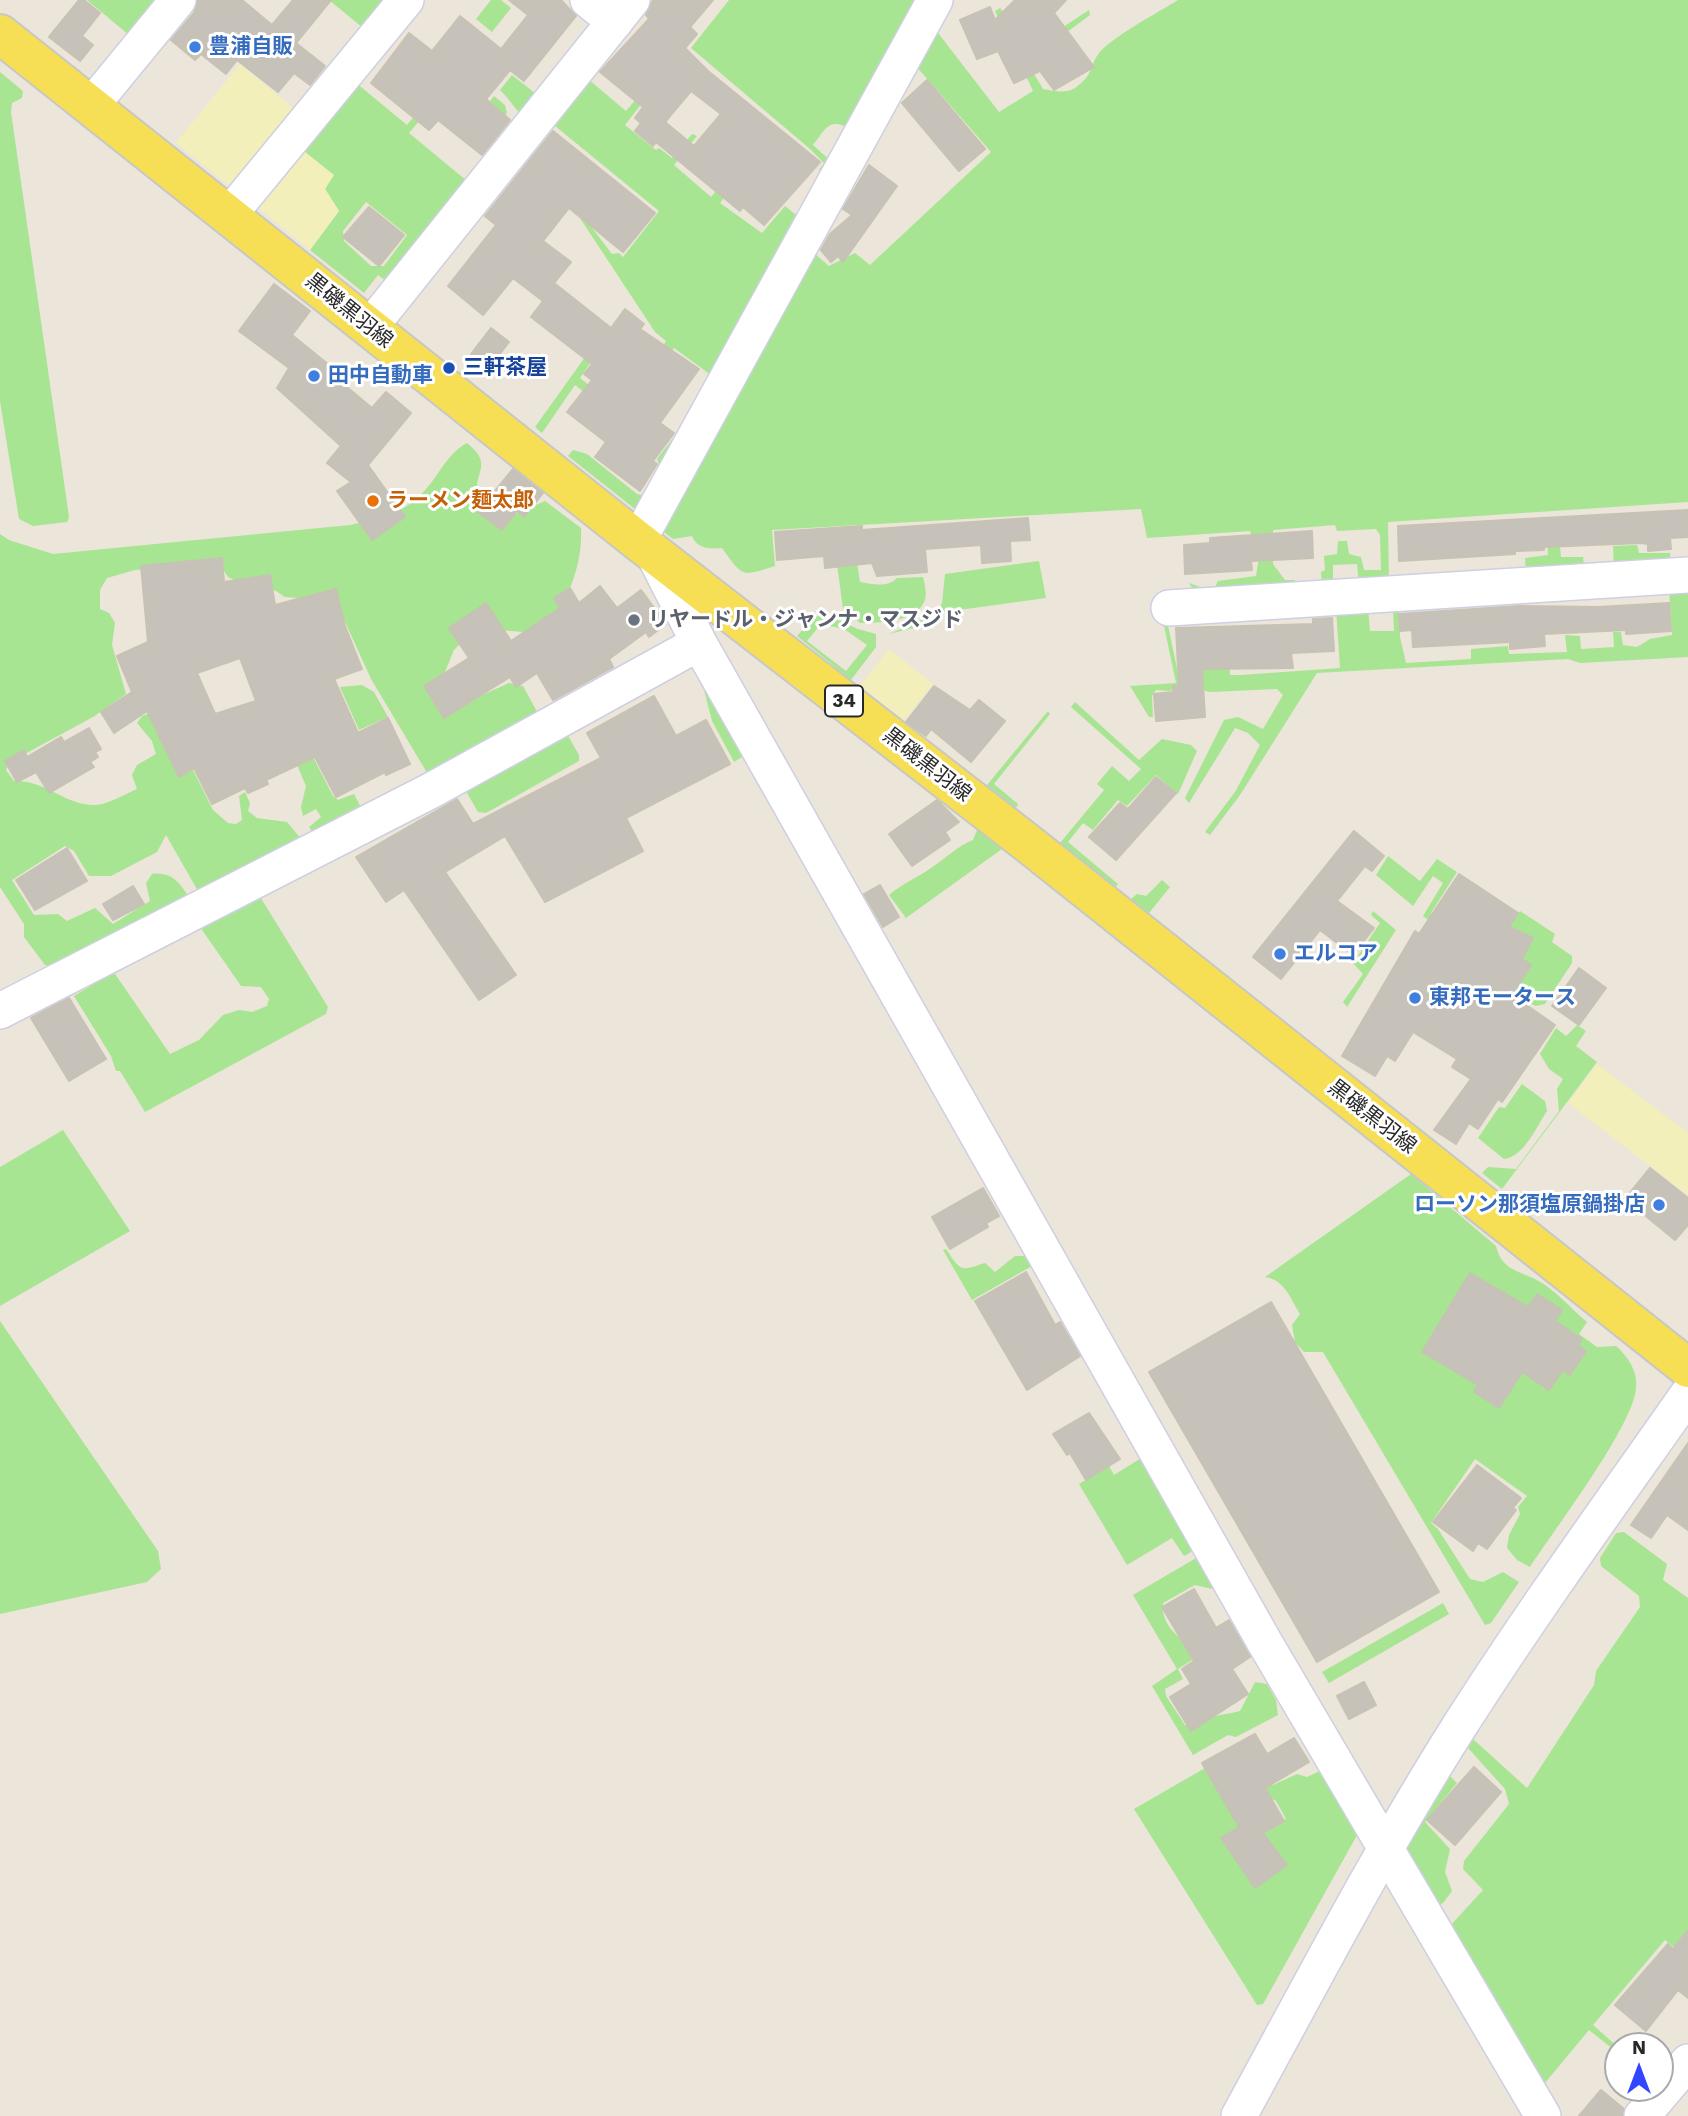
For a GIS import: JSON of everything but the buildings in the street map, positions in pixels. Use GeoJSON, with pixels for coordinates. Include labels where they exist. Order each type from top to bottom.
{"type":"FeatureCollection","features":[{"type":"Feature","properties":{"kind":"main road","name":"黒磯黒羽線"},"geometry":{"type":"LineString","coordinates":[[0,34],[646,547],[1041,854],[1688,1368]]}},
{"type":"Feature","properties":{"kind":"street"},"geometry":{"type":"LineString","coordinates":[[91,106],[178,0]]}},
{"type":"Feature","properties":{"kind":"street"},"geometry":{"type":"LineString","coordinates":[[229,215],[406,0]]}},
{"type":"Feature","properties":{"kind":"street"},"geometry":{"type":"LineString","coordinates":[[370,327],[624,11],[589,0]]}},
{"type":"Feature","properties":{"kind":"street"},"geometry":{"type":"LineString","coordinates":[[936,0],[646,547],[1258,1632],[1543,2116]]}},
{"type":"Feature","properties":{"kind":"street"},"geometry":{"type":"LineString","coordinates":[[1169,608],[1688,575]]}},
{"type":"Feature","properties":{"kind":"street"},"geometry":{"type":"LineString","coordinates":[[0,1011],[432,790],[699,643]]}},
{"type":"Feature","properties":{"kind":"street"},"geometry":{"type":"LineString","coordinates":[[1239,2116],[1386,1846],[1518,1637],[1688,1394]]}},
{"type":"Feature","properties":{"kind":"street"},"geometry":{"type":"LineString","coordinates":[[1642,2116],[1688,2062]]}},
{"type":"Feature","properties":{"kind":"green space"},"geometry":{"type":"Polygon","coordinates":[[[87,0],[167,0],[135,40],[87,0]]]}},
{"type":"Feature","properties":{"kind":"green space"},"geometry":{"type":"Polygon","coordinates":[[[329,0],[394,0],[368,32],[329,0]]]}},
{"type":"Feature","properties":{"kind":"green space"},"geometry":{"type":"Polygon","coordinates":[[[491,0],[501,0],[511,8],[492,32],[476,19],[491,0]]]}},
{"type":"Feature","properties":{"kind":"green space"},"geometry":{"type":"Polygon","coordinates":[[[729,0],[925,0],[852,129],[833,124],[813,145],[834,164],[827,177],[819,170],[824,163],[810,149],[691,48],[729,0]]]}},
{"type":"Feature","properties":{"kind":"green space"},"geometry":{"type":"Polygon","coordinates":[[[1178,0],[1688,0],[1688,502],[1388,522],[1389,582],[1359,584],[1357,564],[1333,565],[1333,586],[1322,587],[1324,556],[1337,554],[1338,541],[1347,541],[1349,554],[1361,557],[1364,570],[1381,570],[1380,535],[1376,529],[1337,531],[1335,525],[1273,530],[1273,564],[1285,580],[1295,580],[1296,587],[1195,593],[1189,583],[1206,589],[1215,587],[1218,581],[1256,576],[1259,557],[1250,531],[1147,538],[1141,509],[772,530],[775,566],[749,573],[734,565],[722,548],[701,546],[692,536],[673,539],[661,530],[815,254],[829,266],[855,253],[870,265],[991,152],[915,65],[935,29],[999,112],[1033,91],[995,11],[1000,8],[1010,20],[1054,33],[1089,10],[1090,15],[1027,62],[1043,89],[1063,91],[1075,88],[1085,79],[1105,47],[1178,0]]]}},
{"type":"Feature","properties":{"kind":"green space"},"geometry":{"type":"Polygon","coordinates":[[[448,63],[461,74],[451,86],[482,112],[494,96],[505,105],[507,113],[493,131],[444,92],[409,133],[473,186],[391,285],[378,275],[364,293],[310,250],[339,211],[325,189],[333,175],[300,148],[355,82],[407,125],[436,90],[430,84],[448,63]],[[366,202],[343,231],[344,241],[371,266],[384,266],[407,235],[366,202]]]}},
{"type":"Feature","properties":{"kind":"green space"},"geometry":{"type":"Polygon","coordinates":[[[0,72],[23,91],[22,98],[12,103],[11,112],[69,517],[67,522],[33,526],[19,519],[0,401],[0,72]]]}},
{"type":"Feature","properties":{"kind":"green space"},"geometry":{"type":"Polygon","coordinates":[[[512,75],[541,98],[525,118],[500,90],[512,75]]]}},
{"type":"Feature","properties":{"kind":"green space"},"geometry":{"type":"Polygon","coordinates":[[[588,79],[626,111],[641,93],[646,98],[625,125],[656,150],[659,148],[672,158],[692,134],[697,136],[674,165],[711,197],[733,170],[745,171],[720,203],[762,233],[785,206],[801,219],[715,378],[674,348],[647,394],[638,388],[666,341],[655,332],[574,209],[579,211],[612,254],[619,253],[623,257],[659,211],[549,121],[588,79]]]}},
{"type":"Feature","properties":{"kind":"green space"},"geometry":{"type":"Polygon","coordinates":[[[593,346],[599,350],[580,378],[614,405],[609,412],[575,385],[542,433],[535,427],[593,346]]]}},
{"type":"Feature","properties":{"kind":"green space"},"geometry":{"type":"Polygon","coordinates":[[[674,437],[680,441],[640,513],[568,456],[573,450],[587,454],[637,494],[642,495],[661,470],[657,459],[674,437]]]}},
{"type":"Feature","properties":{"kind":"green space"},"geometry":{"type":"Polygon","coordinates":[[[467,443],[480,457],[477,497],[506,518],[545,501],[581,528],[581,542],[572,583],[547,634],[475,628],[454,650],[440,684],[453,708],[509,683],[523,686],[541,719],[429,776],[371,679],[341,613],[320,600],[285,597],[276,591],[238,582],[228,577],[218,562],[135,570],[107,578],[100,590],[100,609],[109,613],[115,623],[112,645],[126,694],[93,717],[10,762],[6,770],[14,781],[36,784],[75,802],[96,805],[137,789],[132,775],[137,765],[156,754],[152,741],[137,723],[142,716],[162,708],[213,810],[228,823],[236,824],[242,820],[239,796],[245,792],[250,803],[248,811],[257,818],[287,822],[307,846],[202,898],[166,835],[157,852],[111,876],[89,876],[74,851],[65,846],[12,880],[34,915],[58,914],[67,921],[95,908],[113,924],[150,901],[146,883],[152,874],[172,877],[193,903],[53,966],[45,965],[24,937],[24,924],[0,887],[0,534],[9,540],[53,554],[350,525],[385,516],[409,505],[423,492],[452,454],[467,443]]]}},
{"type":"Feature","properties":{"kind":"green space"},"geometry":{"type":"Polygon","coordinates":[[[1558,527],[1561,557],[1583,557],[1584,566],[1526,576],[1525,558],[1548,555],[1547,538],[1558,527]]]}},
{"type":"Feature","properties":{"kind":"green space"},"geometry":{"type":"Polygon","coordinates":[[[1637,545],[1639,553],[1670,553],[1671,568],[1634,570],[1632,560],[1619,561],[1619,572],[1614,570],[1613,546],[1637,545]]]}},
{"type":"Feature","properties":{"kind":"green space"},"geometry":{"type":"Polygon","coordinates":[[[836,557],[856,557],[860,582],[884,584],[897,578],[923,577],[925,601],[918,610],[903,618],[860,623],[843,609],[836,557]]]}},
{"type":"Feature","properties":{"kind":"green space"},"geometry":{"type":"Polygon","coordinates":[[[1039,561],[1046,598],[937,613],[942,603],[945,574],[1039,561]]]}},
{"type":"Feature","properties":{"kind":"green space"},"geometry":{"type":"Polygon","coordinates":[[[1688,589],[1688,657],[1580,663],[1568,659],[1317,673],[1240,795],[1210,835],[1205,832],[1235,792],[1260,745],[1248,733],[1235,728],[1189,803],[1185,798],[1224,720],[1238,717],[1263,729],[1283,695],[1277,689],[1210,692],[1205,691],[1202,684],[1173,686],[1171,691],[1156,690],[1152,696],[1153,717],[1149,717],[1130,686],[1176,683],[1163,621],[1167,621],[1179,678],[1191,671],[1219,668],[1229,652],[1230,675],[1241,675],[1340,668],[1336,609],[1368,608],[1370,631],[1394,631],[1393,605],[1399,605],[1400,637],[1406,663],[1471,659],[1471,649],[1508,646],[1509,654],[1567,652],[1565,635],[1580,636],[1581,649],[1614,647],[1613,632],[1621,632],[1623,645],[1637,647],[1650,639],[1672,635],[1669,590],[1688,589]]]}},
{"type":"Feature","properties":{"kind":"green space"},"geometry":{"type":"Polygon","coordinates":[[[937,613],[933,623],[889,634],[937,613]]]}},
{"type":"Feature","properties":{"kind":"green space"},"geometry":{"type":"Polygon","coordinates":[[[825,614],[876,634],[876,647],[851,680],[797,636],[814,617],[825,614]],[[821,624],[807,641],[846,671],[867,645],[844,629],[821,624]]]}},
{"type":"Feature","properties":{"kind":"green space"},"geometry":{"type":"Polygon","coordinates":[[[689,662],[696,663],[747,754],[734,762],[712,721],[704,690],[689,662]]]}},
{"type":"Feature","properties":{"kind":"green space"},"geometry":{"type":"Polygon","coordinates":[[[362,685],[374,692],[388,717],[359,730],[340,687],[362,685]]]}},
{"type":"Feature","properties":{"kind":"green space"},"geometry":{"type":"Polygon","coordinates":[[[1075,702],[1139,760],[1162,739],[1191,745],[1197,751],[1178,794],[1156,775],[1127,806],[1118,800],[1093,830],[1083,823],[1068,842],[1118,884],[1116,887],[1060,843],[1104,790],[1097,784],[1112,766],[1129,781],[1141,769],[1071,707],[1075,702]]]}},
{"type":"Feature","properties":{"kind":"green space"},"geometry":{"type":"Polygon","coordinates":[[[1048,711],[1050,714],[994,784],[1018,804],[1016,808],[987,785],[1048,711]]]}},
{"type":"Feature","properties":{"kind":"green space"},"geometry":{"type":"Polygon","coordinates":[[[282,730],[313,757],[333,796],[338,800],[354,794],[366,817],[319,840],[309,827],[321,817],[316,809],[303,816],[301,807],[306,786],[282,730]]]}},
{"type":"Feature","properties":{"kind":"green space"},"geometry":{"type":"Polygon","coordinates":[[[567,734],[579,755],[579,761],[486,813],[478,812],[463,786],[567,734]]]}},
{"type":"Feature","properties":{"kind":"green space"},"geometry":{"type":"Polygon","coordinates":[[[979,825],[1006,846],[906,918],[889,895],[973,840],[979,825]]]}},
{"type":"Feature","properties":{"kind":"green space"},"geometry":{"type":"Polygon","coordinates":[[[1388,856],[1420,881],[1437,859],[1457,872],[1431,913],[1436,926],[1423,916],[1443,883],[1433,876],[1413,906],[1376,875],[1388,856]]]}},
{"type":"Feature","properties":{"kind":"green space"},"geometry":{"type":"Polygon","coordinates":[[[1162,880],[1170,887],[1149,913],[1131,899],[1137,894],[1146,896],[1162,880]]]}},
{"type":"Feature","properties":{"kind":"green space"},"geometry":{"type":"Polygon","coordinates":[[[259,895],[328,1007],[326,1014],[145,1112],[120,1071],[116,1071],[111,1056],[74,996],[97,982],[103,968],[259,895]],[[198,924],[113,971],[170,1054],[199,1040],[223,1015],[239,1010],[252,1012],[267,1006],[269,999],[261,987],[241,986],[198,924]]]}},
{"type":"Feature","properties":{"kind":"green space"},"geometry":{"type":"Polygon","coordinates":[[[1373,911],[1396,930],[1347,1007],[1343,1002],[1363,974],[1353,963],[1380,923],[1371,915],[1373,911]]]}},
{"type":"Feature","properties":{"kind":"green space"},"geometry":{"type":"Polygon","coordinates":[[[1520,911],[1555,934],[1552,942],[1572,956],[1572,963],[1545,1004],[1536,1006],[1511,995],[1506,931],[1520,911]]]}},
{"type":"Feature","properties":{"kind":"green space"},"geometry":{"type":"Polygon","coordinates":[[[1577,1025],[1586,1031],[1576,1046],[1597,1062],[1502,1189],[1482,1173],[1488,1167],[1516,1169],[1559,1111],[1557,1089],[1563,1079],[1549,1069],[1540,1054],[1556,1028],[1566,1036],[1577,1025]]]}},
{"type":"Feature","properties":{"kind":"green space"},"geometry":{"type":"Polygon","coordinates":[[[1522,1084],[1545,1101],[1547,1111],[1524,1147],[1504,1159],[1478,1138],[1499,1107],[1505,1108],[1522,1084]]]}},
{"type":"Feature","properties":{"kind":"green space"},"geometry":{"type":"Polygon","coordinates":[[[63,1130],[130,1231],[0,1306],[0,1167],[63,1130]]]}},
{"type":"Feature","properties":{"kind":"green space"},"geometry":{"type":"Polygon","coordinates":[[[1411,1174],[1496,1246],[1506,1265],[1549,1288],[1587,1322],[1579,1334],[1597,1347],[1616,1346],[1628,1360],[1635,1376],[1636,1388],[1632,1405],[1622,1426],[1591,1478],[1530,1567],[1517,1560],[1507,1548],[1509,1535],[1520,1514],[1518,1507],[1527,1496],[1475,1459],[1431,1523],[1438,1529],[1470,1579],[1483,1582],[1503,1572],[1519,1582],[1491,1623],[1485,1625],[1323,1352],[1304,1352],[1295,1342],[1292,1325],[1300,1314],[1290,1296],[1278,1282],[1265,1277],[1411,1174]]]}},
{"type":"Feature","properties":{"kind":"green space"},"geometry":{"type":"Polygon","coordinates":[[[946,1249],[962,1268],[985,1263],[995,1272],[1015,1256],[1030,1256],[1032,1266],[972,1300],[943,1250],[946,1249]]]}},
{"type":"Feature","properties":{"kind":"green space"},"geometry":{"type":"Polygon","coordinates":[[[0,1321],[158,1551],[161,1569],[147,1582],[0,1614],[0,1321]]]}},
{"type":"Feature","properties":{"kind":"green space"},"geometry":{"type":"Polygon","coordinates":[[[1146,1455],[1193,1551],[1184,1556],[1172,1538],[1127,1565],[1079,1484],[1109,1466],[1114,1475],[1146,1455]]]}},
{"type":"Feature","properties":{"kind":"green space"},"geometry":{"type":"Polygon","coordinates":[[[1624,1532],[1667,1564],[1663,1580],[1688,1598],[1688,1959],[1665,1940],[1593,2025],[1604,2035],[1604,2042],[1589,2030],[1545,2083],[1535,2083],[1450,1926],[1483,1890],[1463,1869],[1464,1861],[1509,1804],[1505,1789],[1468,1748],[1473,1739],[1527,1788],[1594,1685],[1596,1671],[1640,1607],[1639,1596],[1601,1566],[1600,1558],[1616,1533],[1624,1532]]]}},
{"type":"Feature","properties":{"kind":"green space"},"geometry":{"type":"Polygon","coordinates":[[[1203,1554],[1217,1590],[1195,1585],[1163,1603],[1166,1621],[1177,1635],[1187,1642],[1225,1622],[1235,1633],[1178,1669],[1183,1679],[1165,1689],[1166,1696],[1185,1725],[1240,1711],[1255,1682],[1267,1684],[1276,1700],[1278,1715],[1236,1737],[1228,1735],[1193,1755],[1152,1686],[1177,1669],[1133,1595],[1203,1554]]]}},
{"type":"Feature","properties":{"kind":"green space"},"geometry":{"type":"Polygon","coordinates":[[[1443,1603],[1449,1614],[1329,1683],[1322,1672],[1443,1603]]]}},
{"type":"Feature","properties":{"kind":"green space"},"geometry":{"type":"Polygon","coordinates":[[[1205,1768],[1248,1842],[1286,1819],[1276,1801],[1254,1788],[1269,1779],[1273,1785],[1297,1774],[1307,1777],[1324,1769],[1361,1828],[1263,2004],[1257,2005],[1134,1809],[1205,1768]]]}},
{"type":"Feature","properties":{"kind":"green space"},"geometry":{"type":"Polygon","coordinates":[[[1446,1772],[1457,1783],[1425,1822],[1450,1849],[1445,1872],[1452,1891],[1443,1903],[1433,1908],[1403,1844],[1446,1772]]]}},
{"type":"Feature","properties":{"kind":"sand"},"geometry":{"type":"Polygon","coordinates":[[[240,64],[299,113],[236,191],[176,143],[240,64]]]}},
{"type":"Feature","properties":{"kind":"sand"},"geometry":{"type":"Polygon","coordinates":[[[300,148],[334,175],[325,189],[339,211],[310,250],[254,204],[300,148]]]}},
{"type":"Feature","properties":{"kind":"sand"},"geometry":{"type":"Polygon","coordinates":[[[889,649],[933,684],[904,720],[860,686],[889,649]]]}},
{"type":"Feature","properties":{"kind":"sand"},"geometry":{"type":"Polygon","coordinates":[[[1597,1064],[1688,1133],[1688,1195],[1568,1103],[1597,1064]]]}},
{"type":"Feature","properties":{"kind":"place","name":"豊浦自販"},"geometry":{"type":"Point","coordinates":[195,47]}},
{"type":"Feature","properties":{"kind":"place","name":"三軒茶屋"},"geometry":{"type":"Point","coordinates":[449,368]}},
{"type":"Feature","properties":{"kind":"place","name":"田中自動車"},"geometry":{"type":"Point","coordinates":[314,376]}},
{"type":"Feature","properties":{"kind":"place","name":"ラーメン麺太郎"},"geometry":{"type":"Point","coordinates":[373,501]}},
{"type":"Feature","properties":{"kind":"place","name":"リヤードル・ジャンナ・マスジド"},"geometry":{"type":"Point","coordinates":[634,620]}},
{"type":"Feature","properties":{"kind":"place","name":"エルコア"},"geometry":{"type":"Point","coordinates":[1280,954]}},
{"type":"Feature","properties":{"kind":"place","name":"東邦モータース"},"geometry":{"type":"Point","coordinates":[1415,998]}},
{"type":"Feature","properties":{"kind":"place","name":"ローソン那須塩原鍋掛店"},"geometry":{"type":"Point","coordinates":[1659,1205]}}]}
